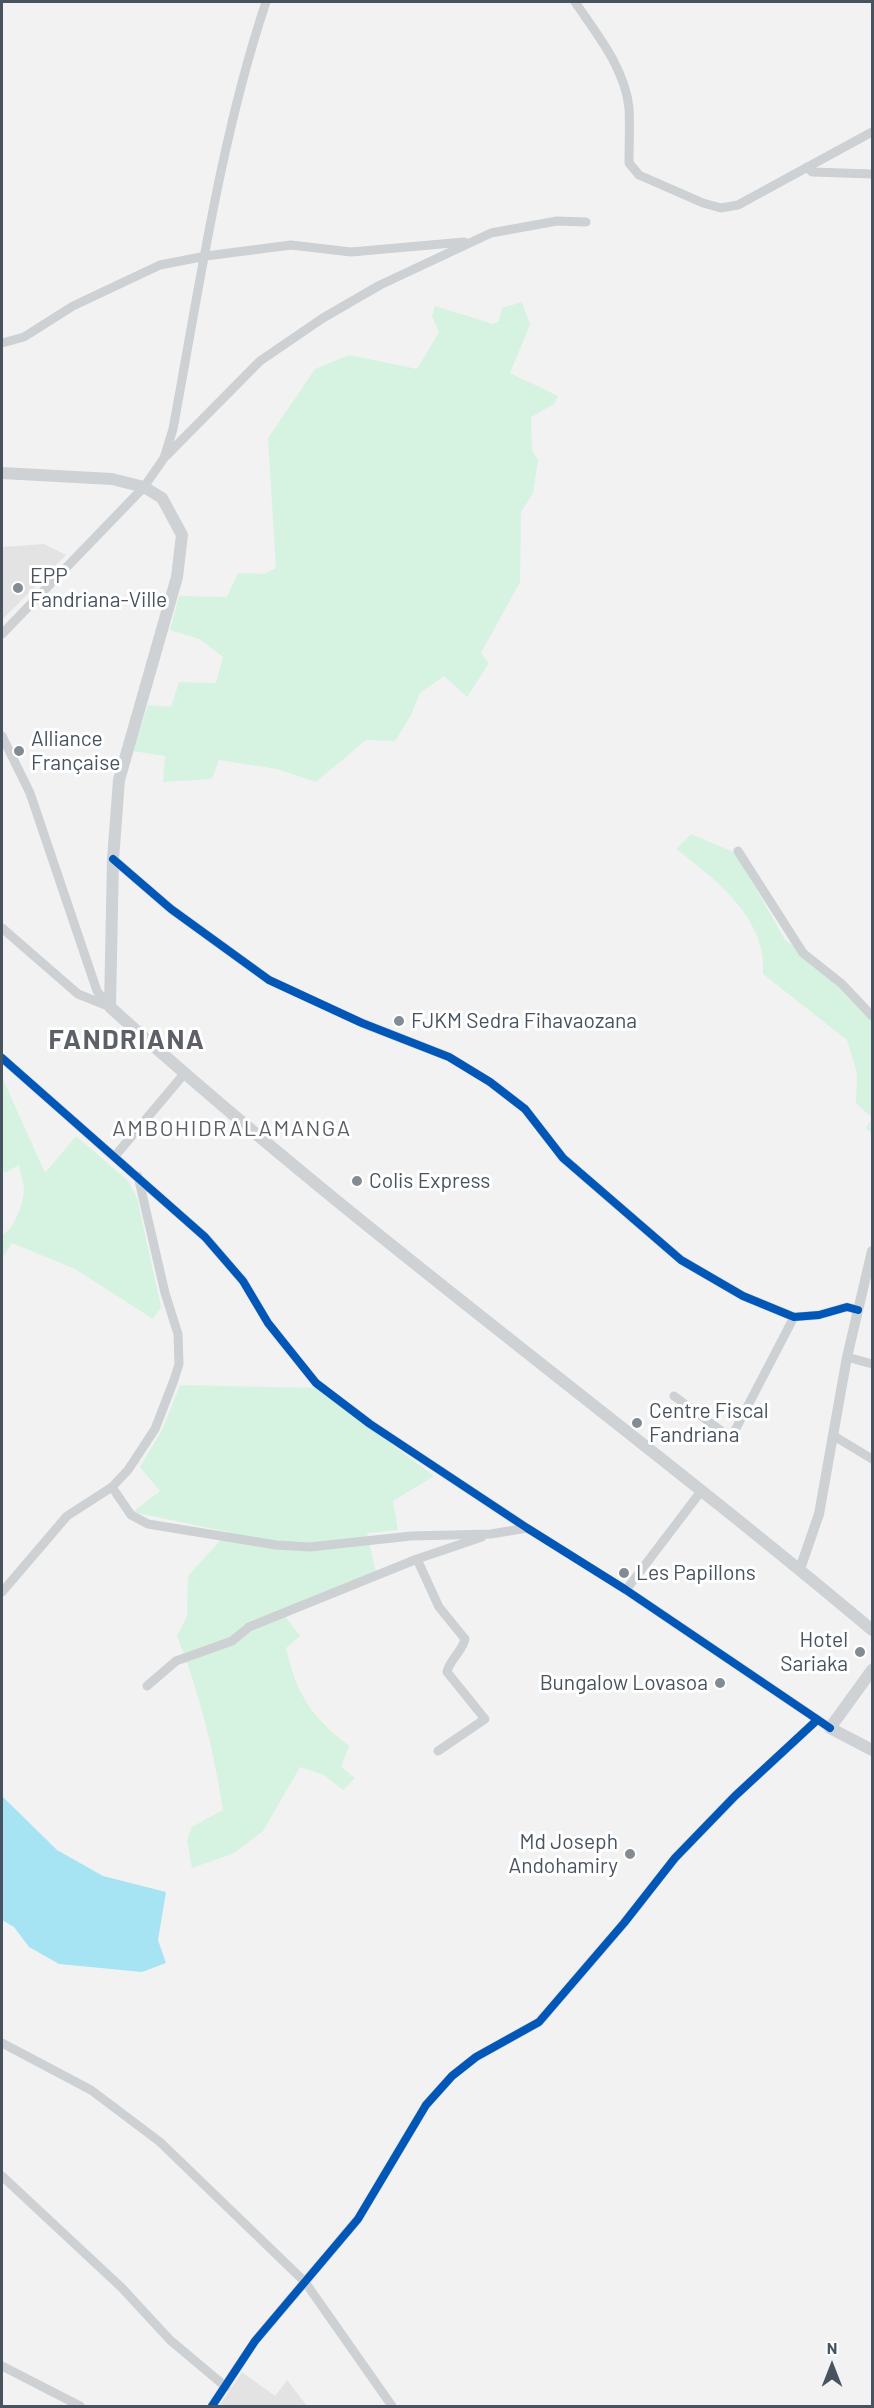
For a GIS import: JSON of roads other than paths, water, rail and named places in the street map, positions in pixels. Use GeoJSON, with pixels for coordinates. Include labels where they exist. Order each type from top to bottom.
{"type":"FeatureCollection","features":[{"type":"Feature","properties":{"kind":"main road"},"geometry":{"type":"LineString","coordinates":[[2,473],[112,479],[144,487],[162,498],[182,536],[177,577],[119,780],[113,859],[110,1007],[184,1074],[498,1331],[702,1490],[873,1630]]}},
{"type":"Feature","properties":{"kind":"main road"},"geometry":{"type":"LineString","coordinates":[[873,1670],[830,1728],[873,1750]]}},
{"type":"Feature","properties":{"kind":"street"},"geometry":{"type":"LineString","coordinates":[[164,458],[173,429],[221,175],[256,31],[266,2]]}},
{"type":"Feature","properties":{"kind":"street"},"geometry":{"type":"LineString","coordinates":[[574,2],[604,45],[622,78],[629,106],[629,163],[639,175],[721,208],[738,205],[873,132]]}},
{"type":"Feature","properties":{"kind":"street"},"geometry":{"type":"LineString","coordinates":[[807,167],[812,172],[873,174]]}},
{"type":"Feature","properties":{"kind":"street"},"geometry":{"type":"LineString","coordinates":[[2,634],[144,487],[164,458],[269,355],[323,318],[380,285],[491,233],[557,221],[586,222]]}},
{"type":"Feature","properties":{"kind":"street"},"geometry":{"type":"LineString","coordinates":[[2,343],[24,337],[74,306],[160,265],[206,256],[291,245],[351,252],[473,241]]}},
{"type":"Feature","properties":{"kind":"street"},"geometry":{"type":"LineString","coordinates":[[2,736],[30,793],[97,991],[110,1007]]}},
{"type":"Feature","properties":{"kind":"street"},"geometry":{"type":"LineString","coordinates":[[738,851],[803,953],[842,984],[873,1016]]}},
{"type":"Feature","properties":{"kind":"street"},"geometry":{"type":"LineString","coordinates":[[113,859],[171,909],[269,980],[362,1023],[449,1057],[490,1082],[525,1109],[563,1158],[681,1260],[743,1296],[794,1317],[819,1315],[847,1307],[858,1310]]}},
{"type":"Feature","properties":{"kind":"street"},"geometry":{"type":"LineString","coordinates":[[2,928],[78,994],[110,1007]]}},
{"type":"Feature","properties":{"kind":"street"},"geometry":{"type":"LineString","coordinates":[[2,1058],[205,1237],[243,1281],[268,1323],[316,1383],[370,1424],[527,1528],[626,1590],[816,1721],[830,1728]]}},
{"type":"Feature","properties":{"kind":"street"},"geometry":{"type":"LineString","coordinates":[[115,1156],[184,1074]]}},
{"type":"Feature","properties":{"kind":"street"},"geometry":{"type":"LineString","coordinates":[[2,1592],[67,1516],[112,1488],[128,1470],[155,1429],[179,1364],[178,1334],[165,1293],[138,1176]]}},
{"type":"Feature","properties":{"kind":"street"},"geometry":{"type":"LineString","coordinates":[[800,1569],[819,1514],[847,1357],[873,1251]]}},
{"type":"Feature","properties":{"kind":"street"},"geometry":{"type":"LineString","coordinates":[[674,1396],[731,1438],[794,1317]]}},
{"type":"Feature","properties":{"kind":"street"},"geometry":{"type":"LineString","coordinates":[[847,1357],[873,1364]]}},
{"type":"Feature","properties":{"kind":"street"},"geometry":{"type":"LineString","coordinates":[[834,1436],[873,1459]]}},
{"type":"Feature","properties":{"kind":"street"},"geometry":{"type":"LineString","coordinates":[[112,1488],[131,1515],[148,1524],[276,1545],[310,1547],[411,1536],[491,1534],[527,1528]]}},
{"type":"Feature","properties":{"kind":"street"},"geometry":{"type":"LineString","coordinates":[[626,1590],[702,1490]]}},
{"type":"Feature","properties":{"kind":"street"},"geometry":{"type":"LineString","coordinates":[[147,1686],[176,1661],[232,1641],[249,1627],[417,1559],[491,1534]]}},
{"type":"Feature","properties":{"kind":"street"},"geometry":{"type":"LineString","coordinates":[[417,1559],[439,1607],[465,1639],[463,1648],[449,1664],[447,1672],[485,1719],[438,1751]]}},
{"type":"Feature","properties":{"kind":"street"},"geometry":{"type":"LineString","coordinates":[[212,2406],[255,2341],[358,2219],[421,2114],[446,2083],[476,2057],[539,2022],[617,1932],[675,1858],[735,1796],[816,1721]]}},
{"type":"Feature","properties":{"kind":"street"},"geometry":{"type":"LineString","coordinates":[[2,2043],[91,2090],[160,2142],[305,2282],[392,2406]]}},
{"type":"Feature","properties":{"kind":"street"},"geometry":{"type":"LineString","coordinates":[[2,2176],[122,2288],[170,2340],[226,2387]]}},
{"type":"Feature","properties":{"kind":"street"},"geometry":{"type":"LineString","coordinates":[[2,2366],[80,2406]]}},
{"type":"Feature","properties":{"kind":"water"},"geometry":{"type":"Polygon","coordinates":[[[2,1796],[57,1850],[103,1876],[166,1892],[158,1940],[166,1963],[142,1972],[59,1964],[29,1947],[14,1927],[2,1920],[2,1796]]]}},
{"type":"Feature","properties":{"kind":"place","name":"EPP Fandriana-Ville"},"geometry":{"type":"Point","coordinates":[18,588]}},
{"type":"Feature","properties":{"kind":"place","name":"Alliance Française"},"geometry":{"type":"Point","coordinates":[19,751]}},
{"type":"Feature","properties":{"kind":"place","name":"FJKM Sedra Fihavaozana"},"geometry":{"type":"Point","coordinates":[399,1021]}},
{"type":"Feature","properties":{"kind":"place","name":"Colis Express"},"geometry":{"type":"Point","coordinates":[357,1181]}},
{"type":"Feature","properties":{"kind":"place","name":"Centre Fiscal Fandriana"},"geometry":{"type":"Point","coordinates":[637,1423]}},
{"type":"Feature","properties":{"kind":"place","name":"Les Papillons"},"geometry":{"type":"Point","coordinates":[624,1573]}},
{"type":"Feature","properties":{"kind":"place","name":"Hotel Sariaka"},"geometry":{"type":"Point","coordinates":[860,1652]}},
{"type":"Feature","properties":{"kind":"place","name":"Bungalow Lovasoa"},"geometry":{"type":"Point","coordinates":[720,1683]}},
{"type":"Feature","properties":{"kind":"place","name":"Md Joseph Andohamiry"},"geometry":{"type":"Point","coordinates":[630,1854]}},
{"type":"Feature","properties":{"kind":"district","name":"FANDRIANA"},"geometry":{"type":"Point","coordinates":[127,1040]}},
{"type":"Feature","properties":{"kind":"district","name":"AMBOHIDRALAMANGA"},"geometry":{"type":"Point","coordinates":[232,1129]}}]}
